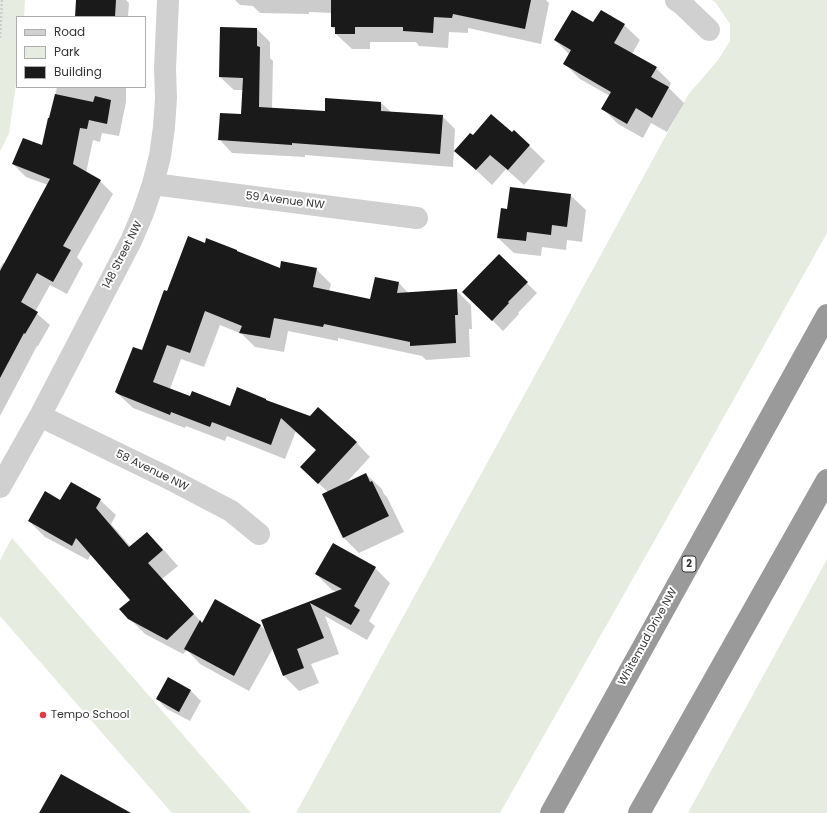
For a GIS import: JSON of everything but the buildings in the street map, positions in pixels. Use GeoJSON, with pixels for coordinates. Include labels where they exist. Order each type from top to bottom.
{"type":"FeatureCollection","features":[{"type":"Feature","properties":{"kind":"highway","name":"Whitemud Drive NW"},"geometry":{"type":"LineString","coordinates":[[551,813],[827,315]]}},
{"type":"Feature","properties":{"kind":"highway"},"geometry":{"type":"LineString","coordinates":[[639,813],[827,480]]}},
{"type":"Feature","properties":{"kind":"highway"},"geometry":{"type":"LineString","coordinates":[[651,813],[737,639]]}},
{"type":"Feature","properties":{"kind":"street","name":"148 Street NW"},"geometry":{"type":"LineString","coordinates":[[0,487],[40,416],[131,241],[143,213],[153,184],[160,156],[164,127],[168,0]]}},
{"type":"Feature","properties":{"kind":"street"},"geometry":{"type":"LineString","coordinates":[[676,0],[709,30]]}},
{"type":"Feature","properties":{"kind":"street","name":"59 Avenue NW"},"geometry":{"type":"LineString","coordinates":[[153,184],[417,218]]}},
{"type":"Feature","properties":{"kind":"street","name":"58 Avenue NW"},"geometry":{"type":"LineString","coordinates":[[40,416],[168,478],[231,511],[260,534]]}},
{"type":"Feature","properties":{"kind":"path"},"geometry":{"type":"LineString","coordinates":[[0,38],[2,0]]}},
{"type":"Feature","properties":{"kind":"green space"},"geometry":{"type":"Polygon","coordinates":[[[0,0],[25,0],[24,16],[16,16],[16,83],[9,134],[0,151],[0,0]]]}},
{"type":"Feature","properties":{"kind":"green space"},"geometry":{"type":"Polygon","coordinates":[[[712,0],[827,0],[827,233],[500,813],[296,813],[688,95],[718,60],[730,41],[730,24],[716,3],[712,0]]]}},
{"type":"Feature","properties":{"kind":"green space"},"geometry":{"type":"Polygon","coordinates":[[[12,538],[251,813],[172,813],[0,616],[0,560],[12,538]]]}},
{"type":"Feature","properties":{"kind":"green space"},"geometry":{"type":"Polygon","coordinates":[[[827,559],[827,813],[688,813],[819,574],[827,559]]]}},
{"type":"Feature","properties":{"kind":"place","name":"Tempo School"},"geometry":{"type":"Point","coordinates":[43,715]}}]}
